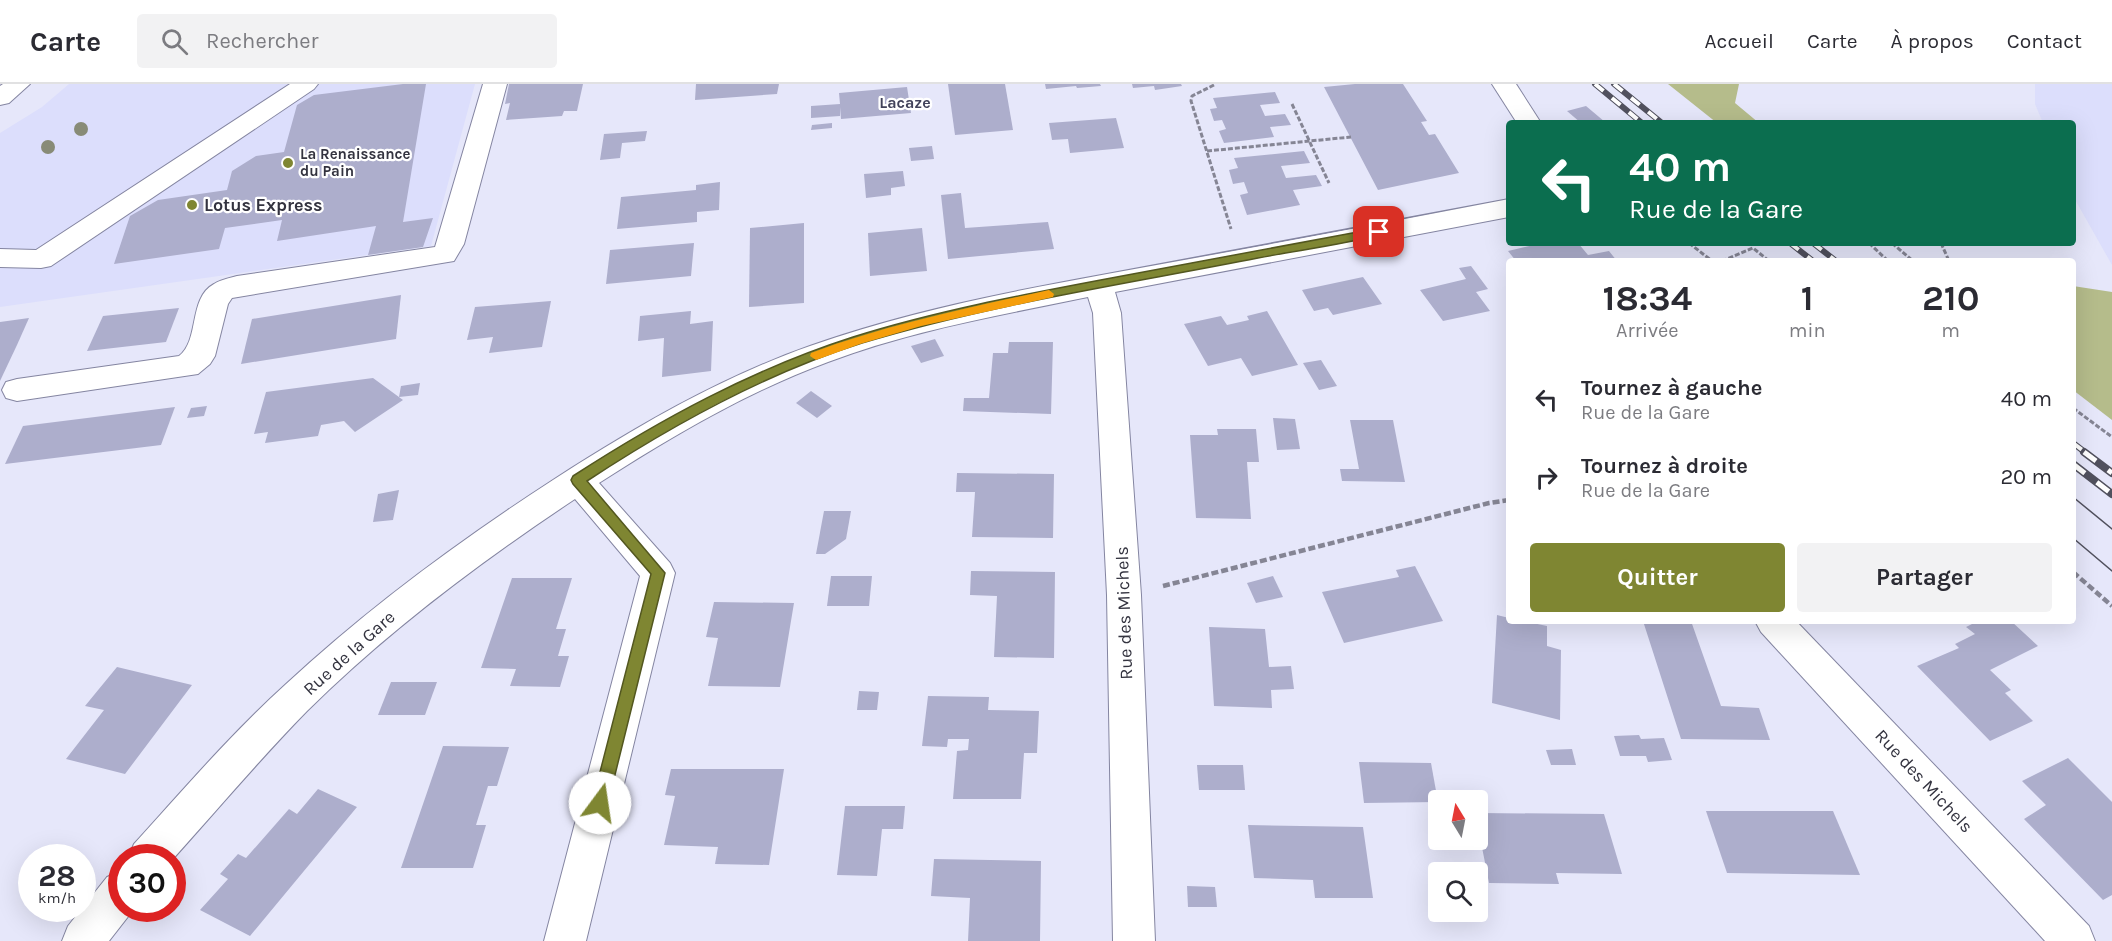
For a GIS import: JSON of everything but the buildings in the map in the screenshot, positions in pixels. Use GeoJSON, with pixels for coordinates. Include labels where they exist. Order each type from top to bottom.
{"type":"FeatureCollection","features":[{"type":"Feature","properties":{"kind":"street"},"geometry":{"type":"LineString","coordinates":[[0,98],[18,84]]}},
{"type":"Feature","properties":{"kind":"street"},"geometry":{"type":"LineString","coordinates":[[0,258],[40,259],[306,84]]}},
{"type":"Feature","properties":{"kind":"street"},"geometry":{"type":"LineString","coordinates":[[17,390],[187,366],[200,356],[214,302],[222,291],[237,286],[444,255],[450,244],[495,84]]}},
{"type":"Feature","properties":{"kind":"street"},"geometry":{"type":"LineString","coordinates":[[1504,84],[1527,120]]}},
{"type":"Feature","properties":{"kind":"street","name":"Rue de la Gare"},"geometry":{"type":"LineString","coordinates":[[161,844],[265,729],[372,629],[477,547],[642,438],[720,396],[793,364],[856,341],[986,307],[1506,209]]}},
{"type":"Feature","properties":{"kind":"street","name":"Rue des Michels"},"geometry":{"type":"LineString","coordinates":[[1099,285],[1107,313],[1124,595],[1134,941]]}},
{"type":"Feature","properties":{"kind":"street"},"geometry":{"type":"LineString","coordinates":[[565,941],[658,573],[578,480]]}},
{"type":"Feature","properties":{"kind":"street","name":"Rue des Michels"},"geometry":{"type":"LineString","coordinates":[[1776,624],[2074,941]]}},
{"type":"Feature","properties":{"kind":"street"},"geometry":{"type":"LineString","coordinates":[[83,941],[108,909]]}},
{"type":"Feature","properties":{"kind":"path"},"geometry":{"type":"LineString","coordinates":[[1213,84],[1197,92],[1192,96],[1191,101],[1240,258]]}},
{"type":"Feature","properties":{"kind":"path"},"geometry":{"type":"LineString","coordinates":[[1292,104],[1329,183]]}},
{"type":"Feature","properties":{"kind":"path"},"geometry":{"type":"LineString","coordinates":[[1207,151],[1351,137]]}},
{"type":"Feature","properties":{"kind":"path"},"geometry":{"type":"LineString","coordinates":[[1693,246],[1708,258]]}},
{"type":"Feature","properties":{"kind":"path"},"geometry":{"type":"LineString","coordinates":[[1872,246],[1885,258]]}},
{"type":"Feature","properties":{"kind":"path"},"geometry":{"type":"LineString","coordinates":[[1896,246],[1910,258]]}},
{"type":"Feature","properties":{"kind":"path"},"geometry":{"type":"LineString","coordinates":[[1729,258],[1753,248],[1765,258]]}},
{"type":"Feature","properties":{"kind":"path"},"geometry":{"type":"LineString","coordinates":[[2076,410],[2112,437]]}},
{"type":"Feature","properties":{"kind":"path"},"geometry":{"type":"LineString","coordinates":[[1124,595],[1506,500]]}},
{"type":"Feature","properties":{"kind":"path"},"geometry":{"type":"LineString","coordinates":[[2076,575],[2112,606]]}},
{"type":"Feature","properties":{"kind":"shaded area"},"geometry":{"type":"Polygon","coordinates":[[[69,84],[475,84],[431,246],[0,307],[0,133],[42,107],[69,84]]]}},
{"type":"Feature","properties":{"kind":"shaded area"},"geometry":{"type":"Polygon","coordinates":[[[2035,84],[2112,84],[2112,265],[2076,201],[2076,120],[2042,120],[2035,104],[2035,84]]]}},
{"type":"Feature","properties":{"kind":"green space"},"geometry":{"type":"Polygon","coordinates":[[[1668,84],[1739,84],[1735,103],[1755,120],[1713,120],[1668,84]]]}},
{"type":"Feature","properties":{"kind":"green space"},"geometry":{"type":"Polygon","coordinates":[[[2076,286],[2112,292],[2112,420],[2076,392],[2076,286]]]}},
{"type":"Feature","properties":{"kind":"tram line"},"geometry":{"type":"LineString","coordinates":[[2076,499],[2112,529]]}},
{"type":"Feature","properties":{"kind":"tram line"},"geometry":{"type":"LineString","coordinates":[[2076,541],[2112,571]]}},
{"type":"Feature","properties":{"kind":"railway"},"geometry":{"type":"LineString","coordinates":[[1595,84],[1638,120]]}},
{"type":"Feature","properties":{"kind":"railway"},"geometry":{"type":"LineString","coordinates":[[1614,84],[1658,120]]}},
{"type":"Feature","properties":{"kind":"railway"},"geometry":{"type":"LineString","coordinates":[[1794,246],[1809,258]]}},
{"type":"Feature","properties":{"kind":"railway"},"geometry":{"type":"LineString","coordinates":[[1817,246],[1832,258]]}},
{"type":"Feature","properties":{"kind":"railway"},"geometry":{"type":"LineString","coordinates":[[2076,445],[2086,453]]}},
{"type":"Feature","properties":{"kind":"railway"},"geometry":{"type":"LineString","coordinates":[[2084,452],[2112,473]]}},
{"type":"Feature","properties":{"kind":"railway"},"geometry":{"type":"LineString","coordinates":[[2076,466],[2112,494]]}},
{"type":"Feature","properties":{"kind":"slow traffic"},"geometry":{"type":"LineString","coordinates":[[816,356],[856,341],[921,322],[1049,294]]}},
{"type":"Feature","properties":{"kind":"place","name":"La Renaissance du Pain"},"geometry":{"type":"Point","coordinates":[288,163]}},
{"type":"Feature","properties":{"kind":"place","name":"Lotus Express"},"geometry":{"type":"Point","coordinates":[192,205]}},
{"type":"Feature","properties":{"kind":"district","name":"Lacaze"},"geometry":{"type":"Point","coordinates":[905,102]}},
{"type":"Feature","properties":{"kind":"route"},"geometry":{"type":"LineString","coordinates":[[600,803],[658,573],[578,480],[642,438],[720,396],[793,364],[856,341],[921,322],[1036,297],[1379,232]]}}]}
